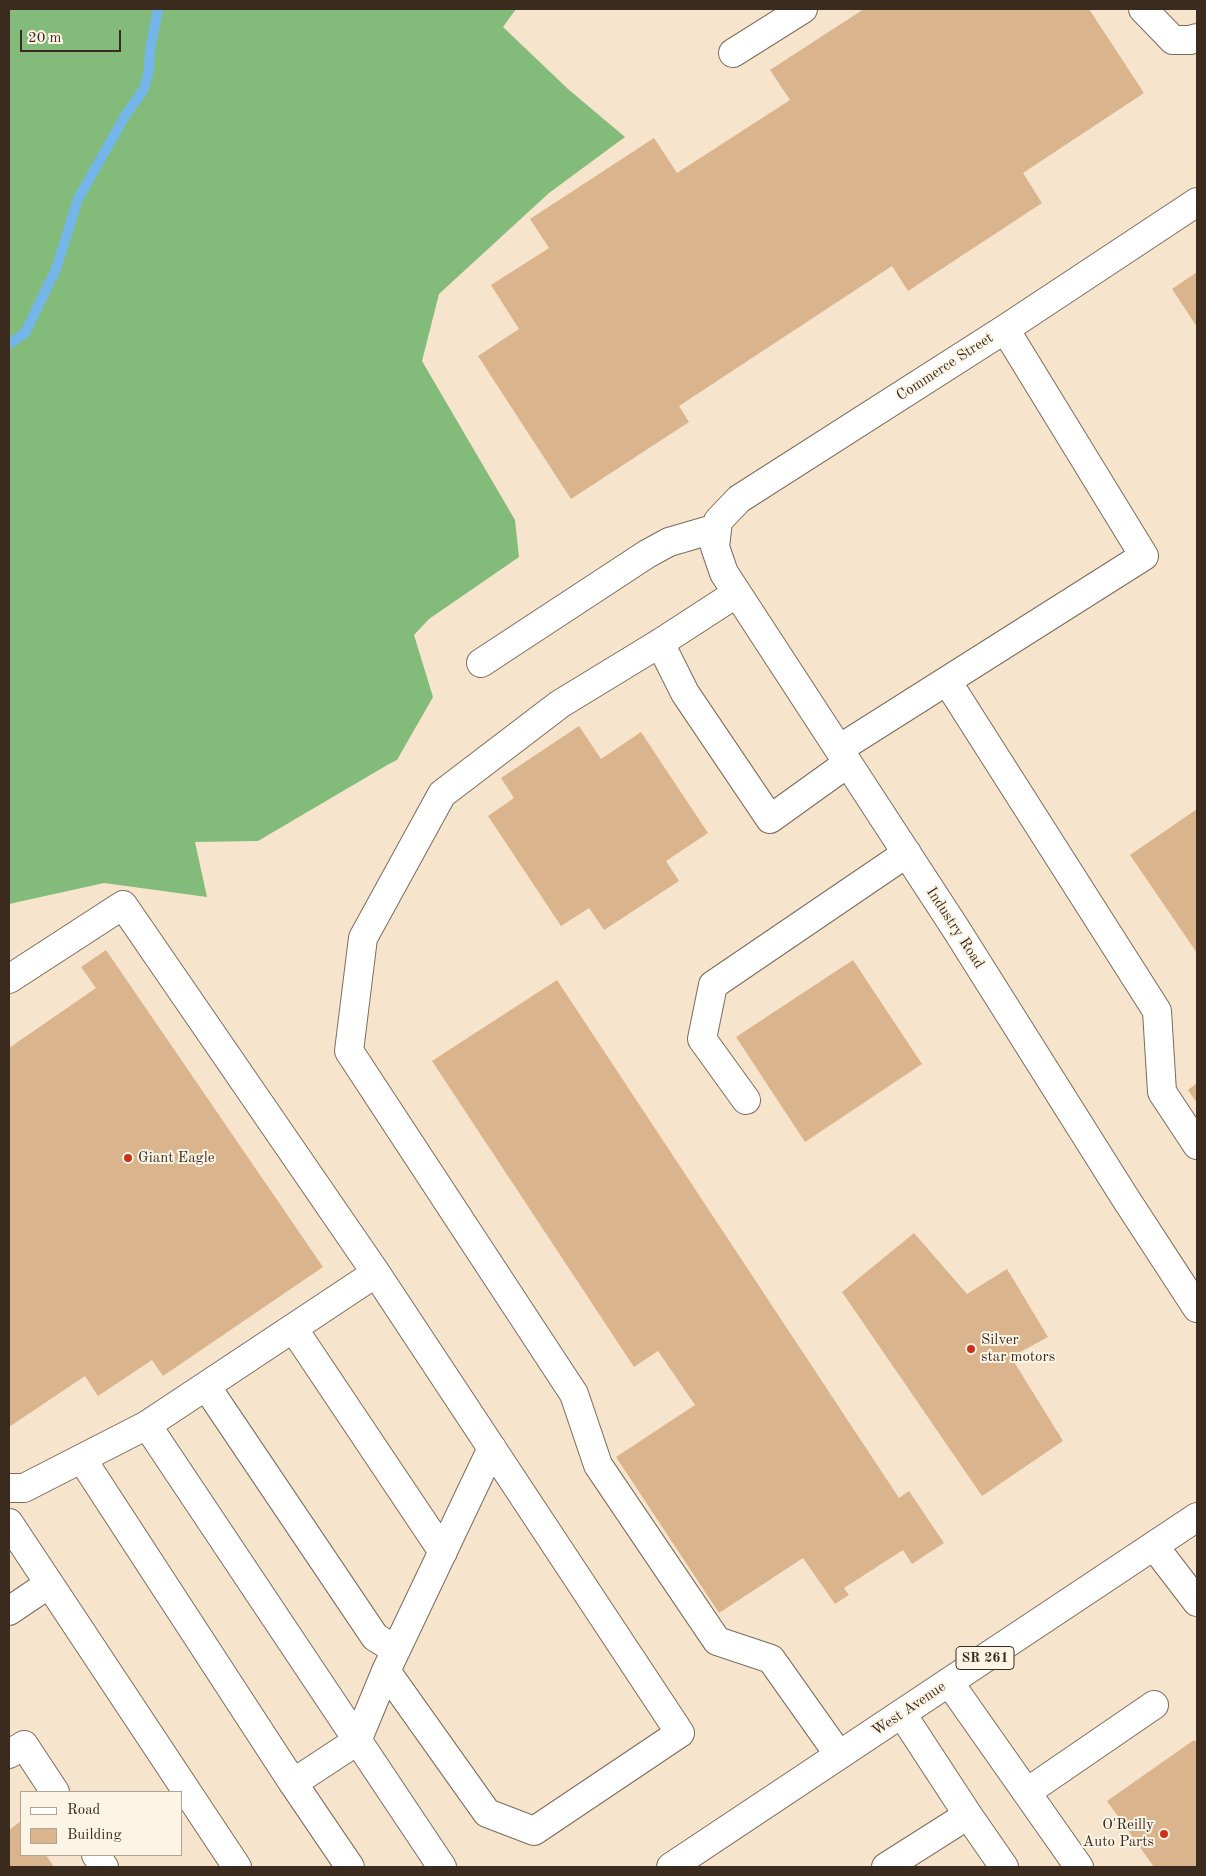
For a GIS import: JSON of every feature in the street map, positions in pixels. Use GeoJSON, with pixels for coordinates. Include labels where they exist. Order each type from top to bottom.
{"type":"FeatureCollection","features":[{"type":"Feature","properties":{"kind":"street"},"geometry":{"type":"LineString","coordinates":[[733,53],[803,9]]}},
{"type":"Feature","properties":{"kind":"street"},"geometry":{"type":"LineString","coordinates":[[1143,9],[1173,40],[1197,38]]}},
{"type":"Feature","properties":{"kind":"street","name":"Commerce Street"},"geometry":{"type":"LineString","coordinates":[[716,538],[718,521],[739,499],[1005,329],[1197,202]]}},
{"type":"Feature","properties":{"kind":"street"},"geometry":{"type":"LineString","coordinates":[[660,643],[685,693],[770,819],[844,756],[947,681],[1144,556],[1005,329]]}},
{"type":"Feature","properties":{"kind":"street"},"geometry":{"type":"LineString","coordinates":[[481,663],[647,554],[669,542],[716,538]]}},
{"type":"Feature","properties":{"kind":"street","name":"Industry Road"},"geometry":{"type":"LineString","coordinates":[[716,538],[724,573],[737,594],[956,929],[1124,1196],[1197,1308]]}},
{"type":"Feature","properties":{"kind":"street"},"geometry":{"type":"LineString","coordinates":[[737,594],[560,704],[442,794],[364,938],[349,1051],[574,1394],[598,1465],[717,1641],[771,1659],[839,1755]]}},
{"type":"Feature","properties":{"kind":"street"},"geometry":{"type":"LineString","coordinates":[[947,681],[1157,1011],[1162,1092],[1197,1145]]}},
{"type":"Feature","properties":{"kind":"street"},"geometry":{"type":"LineString","coordinates":[[746,1100],[702,1039],[713,985],[907,853]]}},
{"type":"Feature","properties":{"kind":"street"},"geometry":{"type":"LineString","coordinates":[[9,979],[123,905],[376,1273],[680,1733],[534,1831],[487,1813],[391,1661],[206,1386]]}},
{"type":"Feature","properties":{"kind":"street"},"geometry":{"type":"LineString","coordinates":[[9,1488],[24,1488],[147,1425],[376,1273]]}},
{"type":"Feature","properties":{"kind":"street"},"geometry":{"type":"LineString","coordinates":[[293,1328],[442,1552]]}},
{"type":"Feature","properties":{"kind":"street"},"geometry":{"type":"LineString","coordinates":[[147,1425],[442,1867]]}},
{"type":"Feature","properties":{"kind":"street"},"geometry":{"type":"LineString","coordinates":[[293,1782],[357,1741],[391,1661],[492,1448]]}},
{"type":"Feature","properties":{"kind":"street"},"geometry":{"type":"LineString","coordinates":[[82,1458],[350,1867]]}},
{"type":"Feature","properties":{"kind":"street","name":"West Avenue"},"geometry":{"type":"LineString","coordinates":[[677,1866],[839,1755],[1197,1517]]}},
{"type":"Feature","properties":{"kind":"street"},"geometry":{"type":"LineString","coordinates":[[9,1524],[237,1867]]}},
{"type":"Feature","properties":{"kind":"street"},"geometry":{"type":"LineString","coordinates":[[1154,1546],[1197,1602]]}},
{"type":"Feature","properties":{"kind":"street"},"geometry":{"type":"LineString","coordinates":[[9,1611],[49,1584]]}},
{"type":"Feature","properties":{"kind":"street"},"geometry":{"type":"LineString","coordinates":[[949,1682],[1080,1867]]}},
{"type":"Feature","properties":{"kind":"street"},"geometry":{"type":"LineString","coordinates":[[1027,1792],[1154,1705]]}},
{"type":"Feature","properties":{"kind":"street"},"geometry":{"type":"LineString","coordinates":[[902,1714],[1004,1867]]}},
{"type":"Feature","properties":{"kind":"street"},"geometry":{"type":"LineString","coordinates":[[9,1754],[24,1745],[54,1791]]}},
{"type":"Feature","properties":{"kind":"street"},"geometry":{"type":"LineString","coordinates":[[886,1867],[968,1815]]}},
{"type":"Feature","properties":{"kind":"street"},"geometry":{"type":"LineString","coordinates":[[97,1856],[104,1867]]}},
{"type":"Feature","properties":{"kind":"green space"},"geometry":{"type":"Polygon","coordinates":[[[9,9],[516,9],[503,27],[568,89],[625,137],[549,193],[439,294],[422,361],[515,520],[519,557],[429,619],[414,635],[433,697],[397,760],[258,841],[195,842],[207,897],[104,883],[9,904],[9,9]]]}},
{"type":"Feature","properties":{"kind":"building"},"geometry":{"type":"Polygon","coordinates":[[[864,9],[1089,9],[1144,93],[1023,173],[1042,203],[908,291],[892,266],[679,406],[689,422],[571,499],[478,356],[519,329],[491,285],[549,248],[530,219],[654,138],[677,173],[790,100],[770,70],[864,9]]]}},
{"type":"Feature","properties":{"kind":"building"},"geometry":{"type":"Polygon","coordinates":[[[1197,272],[1197,327],[1172,289],[1197,272]]]}},
{"type":"Feature","properties":{"kind":"building"},"geometry":{"type":"Polygon","coordinates":[[[579,726],[601,759],[641,732],[708,833],[666,861],[679,881],[604,930],[589,908],[561,926],[488,816],[514,798],[501,778],[579,726]]]}},
{"type":"Feature","properties":{"kind":"building"},"geometry":{"type":"Polygon","coordinates":[[[1197,809],[1197,953],[1130,855],[1197,809]]]}},
{"type":"Feature","properties":{"kind":"building","name":"Giant Eagle"},"geometry":{"type":"Polygon","coordinates":[[[106,950],[323,1267],[163,1376],[152,1360],[98,1396],[85,1376],[9,1427],[9,1048],[96,988],[81,967],[106,950]]]}},
{"type":"Feature","properties":{"kind":"building"},"geometry":{"type":"Polygon","coordinates":[[[853,960],[922,1064],[805,1142],[736,1037],[853,960]]]}},
{"type":"Feature","properties":{"kind":"building"},"geometry":{"type":"Polygon","coordinates":[[[557,980],[899,1498],[909,1491],[944,1543],[912,1564],[903,1550],[844,1588],[849,1595],[835,1604],[803,1558],[719,1613],[616,1457],[695,1405],[658,1351],[634,1367],[432,1061],[557,980]]]}},
{"type":"Feature","properties":{"kind":"building"},"geometry":{"type":"Polygon","coordinates":[[[1197,1083],[1197,1103],[1188,1090],[1197,1083]]]}},
{"type":"Feature","properties":{"kind":"building"},"geometry":{"type":"Polygon","coordinates":[[[914,1233],[967,1294],[1007,1269],[1048,1337],[1011,1357],[1063,1441],[982,1496],[842,1292],[914,1233]]]}},
{"type":"Feature","properties":{"kind":"building","name":"O'Reilly Auto Parts"},"geometry":{"type":"Polygon","coordinates":[[[1194,1740],[1197,1744],[1197,1867],[1154,1867],[1107,1801],[1194,1740]]]}},
{"type":"Feature","properties":{"kind":"building"},"geometry":{"type":"Polygon","coordinates":[[[20,1822],[20,1856],[47,1856],[54,1867],[9,1867],[9,1830],[20,1822]]]}},
{"type":"Feature","properties":{"kind":"waterway"},"geometry":{"type":"LineString","coordinates":[[9,344],[25,333],[56,269],[78,199],[125,116],[144,89],[149,70],[150,50],[158,9]]}},
{"type":"Feature","properties":{"kind":"place","name":"Giant Eagle"},"geometry":{"type":"Point","coordinates":[128,1158]}},
{"type":"Feature","properties":{"kind":"place","name":"Silver star motors"},"geometry":{"type":"Point","coordinates":[971,1349]}},
{"type":"Feature","properties":{"kind":"place","name":"O'Reilly Auto Parts"},"geometry":{"type":"Point","coordinates":[1164,1834]}}]}
